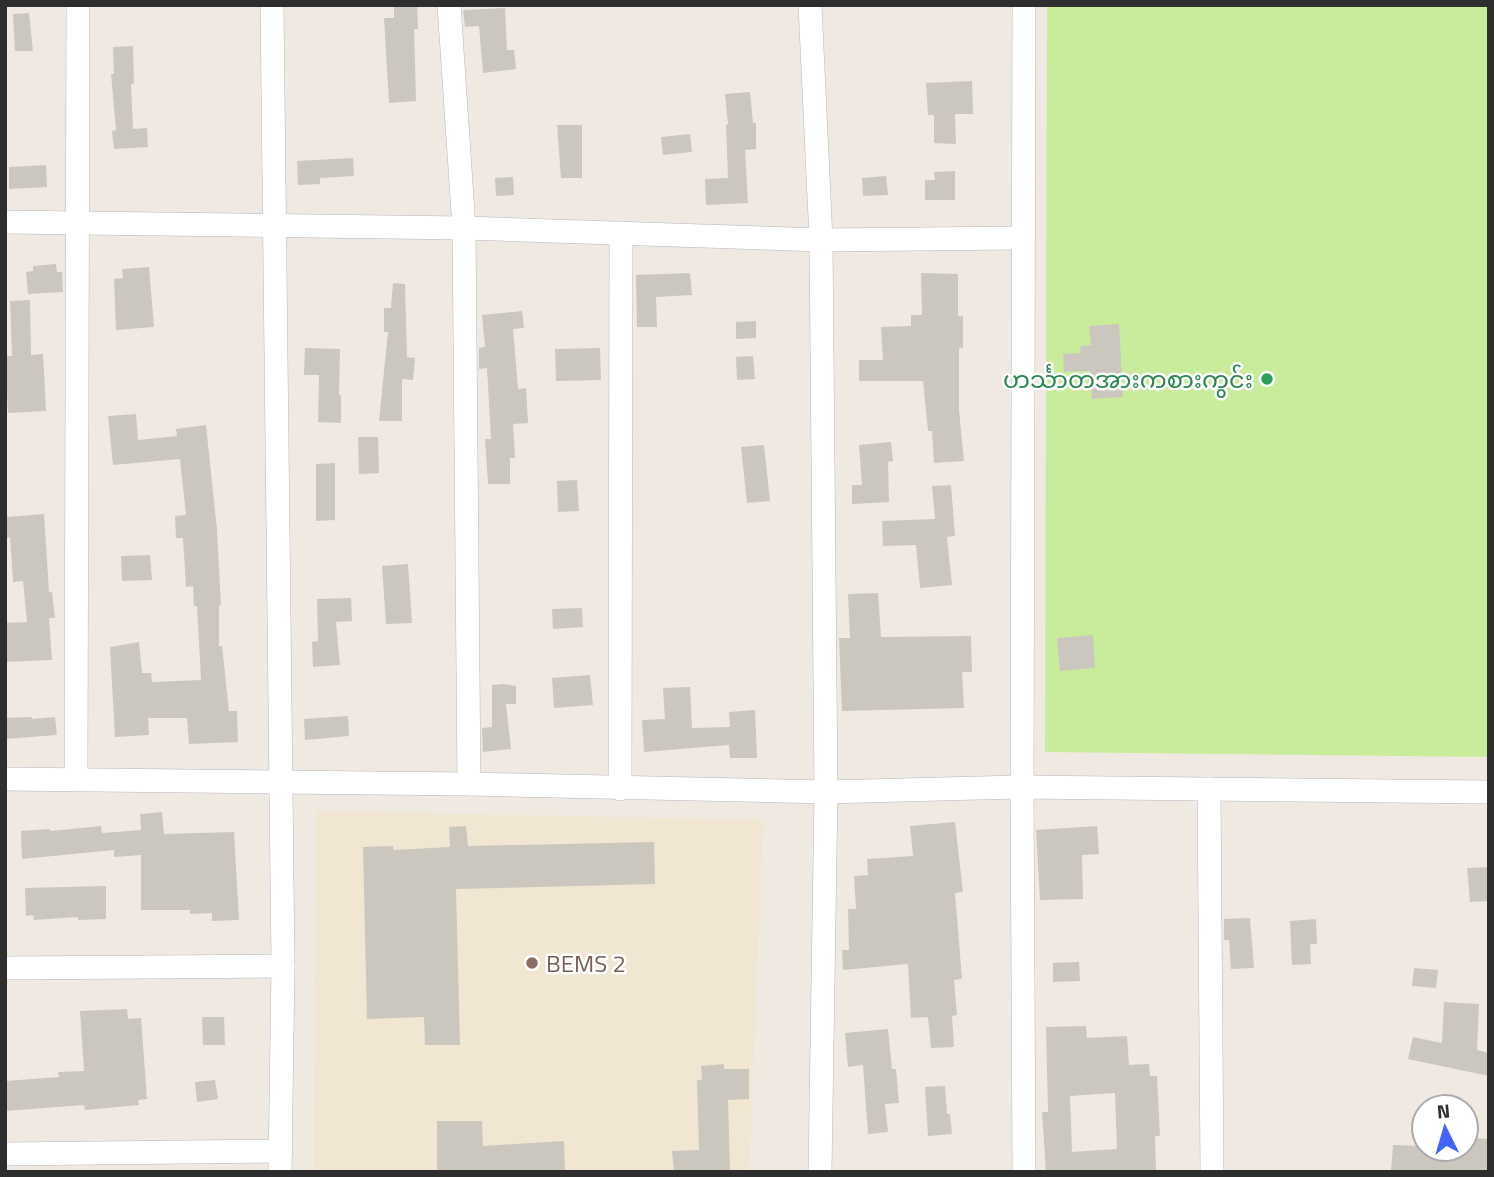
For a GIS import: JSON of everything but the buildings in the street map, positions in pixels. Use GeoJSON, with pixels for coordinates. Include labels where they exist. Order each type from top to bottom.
{"type":"FeatureCollection","features":[{"type":"Feature","properties":{"kind":"street"},"geometry":{"type":"LineString","coordinates":[[76,778],[78,5]]}},
{"type":"Feature","properties":{"kind":"street"},"geometry":{"type":"LineString","coordinates":[[5,1154],[280,1161],[283,966],[272,5]]}},
{"type":"Feature","properties":{"kind":"street"},"geometry":{"type":"LineString","coordinates":[[449,5],[464,228],[470,784]]}},
{"type":"Feature","properties":{"kind":"street"},"geometry":{"type":"LineString","coordinates":[[810,5],[821,240],[826,792],[820,1172]]}},
{"type":"Feature","properties":{"kind":"street"},"geometry":{"type":"LineString","coordinates":[[1024,5],[1024,1172]]}},
{"type":"Feature","properties":{"kind":"street"},"geometry":{"type":"LineString","coordinates":[[5,222],[464,228],[821,240],[1023,238]]}},
{"type":"Feature","properties":{"kind":"street"},"geometry":{"type":"LineString","coordinates":[[620,789],[621,233]]}},
{"type":"Feature","properties":{"kind":"street"},"geometry":{"type":"LineString","coordinates":[[5,779],[470,784],[826,792],[1022,787],[1489,792]]}},
{"type":"Feature","properties":{"kind":"street"},"geometry":{"type":"LineString","coordinates":[[1209,789],[1212,1172]]}},
{"type":"Feature","properties":{"kind":"street"},"geometry":{"type":"LineString","coordinates":[[5,968],[283,966]]}},
{"type":"Feature","properties":{"kind":"shaded area"},"geometry":{"type":"Polygon","coordinates":[[[316,811],[763,820],[749,1172],[314,1172],[316,811]]]}},
{"type":"Feature","properties":{"kind":"green space","name":"ဟင်္သာတအားကစားကွင်း"},"geometry":{"type":"Polygon","coordinates":[[[1047,5],[1489,5],[1489,757],[1045,752],[1047,5]]]}},
{"type":"Feature","properties":{"kind":"place","name":"ဟင်္သာတအားကစားကွင်း"},"geometry":{"type":"Point","coordinates":[1267,379]}},
{"type":"Feature","properties":{"kind":"place","name":"BEMS 2"},"geometry":{"type":"Point","coordinates":[532,963]}}]}
